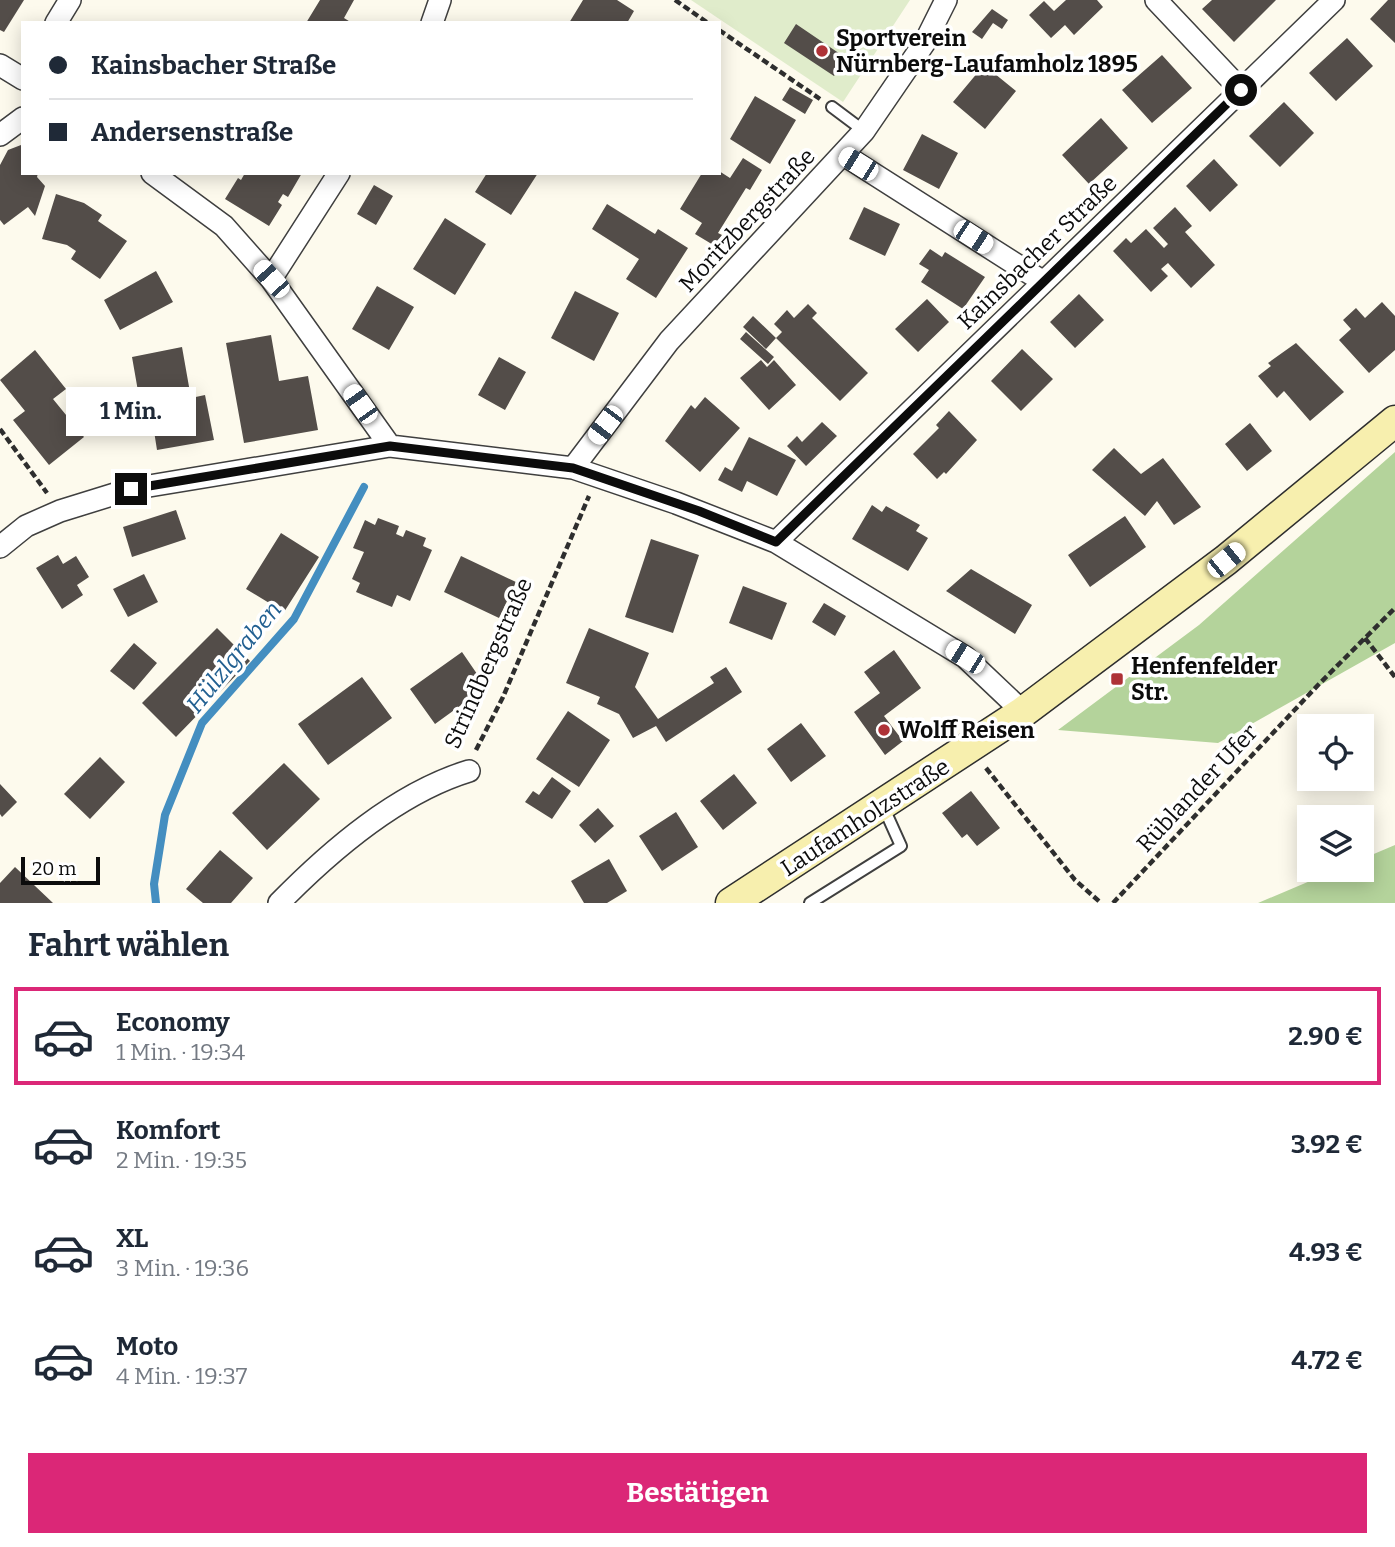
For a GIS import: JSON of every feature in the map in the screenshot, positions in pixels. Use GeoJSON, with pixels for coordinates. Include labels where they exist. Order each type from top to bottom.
{"type":"FeatureCollection","features":[{"type":"Feature","properties":{"kind":"main road","name":"Laufamholzstraße"},"geometry":{"type":"LineString","coordinates":[[731,903],[972,748],[1023,712],[1226,560],[1395,421]]}},
{"type":"Feature","properties":{"kind":"street"},"geometry":{"type":"LineString","coordinates":[[57,21],[70,0]]}},
{"type":"Feature","properties":{"kind":"street"},"geometry":{"type":"LineString","coordinates":[[433,21],[440,0]]}},
{"type":"Feature","properties":{"kind":"street","name":"Moritzbergstraße"},"geometry":{"type":"LineString","coordinates":[[573,468],[669,341],[864,131],[912,62],[946,0]]}},
{"type":"Feature","properties":{"kind":"street"},"geometry":{"type":"LineString","coordinates":[[1156,0],[1241,90]]}},
{"type":"Feature","properties":{"kind":"street","name":"Kainsbacher Straße"},"geometry":{"type":"LineString","coordinates":[[776,542],[1334,0]]}},
{"type":"Feature","properties":{"kind":"street"},"geometry":{"type":"LineString","coordinates":[[0,65],[21,78]]}},
{"type":"Feature","properties":{"kind":"street"},"geometry":{"type":"LineString","coordinates":[[0,135],[21,119]]}},
{"type":"Feature","properties":{"kind":"street"},"geometry":{"type":"LineString","coordinates":[[844,155],[1042,281]]}},
{"type":"Feature","properties":{"kind":"street"},"geometry":{"type":"LineString","coordinates":[[155,175],[224,226],[271,279],[390,446]]}},
{"type":"Feature","properties":{"kind":"street"},"geometry":{"type":"LineString","coordinates":[[271,279],[338,175]]}},
{"type":"Feature","properties":{"kind":"street"},"geometry":{"type":"LineString","coordinates":[[0,547],[26,526],[60,511],[131,489],[390,446],[573,468],[676,503],[776,542],[965,657],[1023,712]]}},
{"type":"Feature","properties":{"kind":"street","name":"Strindbergstraße"},"geometry":{"type":"LineString","coordinates":[[279,903],[320,865],[396,806],[425,787],[469,771]]}},
{"type":"Feature","properties":{"kind":"lane"},"geometry":{"type":"LineString","coordinates":[[832,107],[864,131]]}},
{"type":"Feature","properties":{"kind":"lane"},"geometry":{"type":"LineString","coordinates":[[810,903],[901,846],[883,805]]}},
{"type":"Feature","properties":{"kind":"path"},"geometry":{"type":"LineString","coordinates":[[675,0],[705,21]]}},
{"type":"Feature","properties":{"kind":"path"},"geometry":{"type":"LineString","coordinates":[[721,31],[832,107]]}},
{"type":"Feature","properties":{"kind":"path"},"geometry":{"type":"LineString","coordinates":[[0,429],[60,511]]}},
{"type":"Feature","properties":{"kind":"path","name":"Strindbergstraße"},"geometry":{"type":"LineString","coordinates":[[469,771],[482,735],[503,697],[597,477]]}},
{"type":"Feature","properties":{"kind":"path","name":"Rüblander Ufer"},"geometry":{"type":"LineString","coordinates":[[1113,903],[1395,608]]}},
{"type":"Feature","properties":{"kind":"path"},"geometry":{"type":"LineString","coordinates":[[1365,638],[1395,677]]}},
{"type":"Feature","properties":{"kind":"path"},"geometry":{"type":"LineString","coordinates":[[972,748],[1075,880],[1101,903]]}},
{"type":"Feature","properties":{"kind":"green space","name":"Sportverein Nürnberg-Laufamholz 1895"},"geometry":{"type":"Polygon","coordinates":[[[691,0],[910,0],[843,102],[691,0]]]}},
{"type":"Feature","properties":{"kind":"green space"},"geometry":{"type":"Polygon","coordinates":[[[1395,452],[1395,643],[1218,743],[1058,730],[1199,625],[1395,452]]]}},
{"type":"Feature","properties":{"kind":"green space"},"geometry":{"type":"Polygon","coordinates":[[[1395,845],[1395,903],[1258,903],[1308,882],[1374,882],[1374,854],[1395,845]]]}},
{"type":"Feature","properties":{"kind":"building"},"geometry":{"type":"Polygon","coordinates":[[[0,0],[24,0],[4,32],[0,30],[0,0]]]}},
{"type":"Feature","properties":{"kind":"building"},"geometry":{"type":"Polygon","coordinates":[[[320,0],[354,0],[344,18],[349,21],[307,21],[320,0]]]}},
{"type":"Feature","properties":{"kind":"building"},"geometry":{"type":"Polygon","coordinates":[[[583,0],[617,0],[634,11],[628,21],[570,21],[583,0]]]}},
{"type":"Feature","properties":{"kind":"building"},"geometry":{"type":"Polygon","coordinates":[[[1066,0],[1097,0],[1103,7],[1074,35],[1065,25],[1051,38],[1029,15],[1044,1],[1054,11],[1066,0]]]}},
{"type":"Feature","properties":{"kind":"building"},"geometry":{"type":"Polygon","coordinates":[[[1212,0],[1276,0],[1234,42],[1202,9],[1212,0]]]}},
{"type":"Feature","properties":{"kind":"building"},"geometry":{"type":"Polygon","coordinates":[[[1388,0],[1395,0],[1395,43],[1370,19],[1388,0]]]}},
{"type":"Feature","properties":{"kind":"building"},"geometry":{"type":"Polygon","coordinates":[[[992,9],[1008,20],[1002,29],[993,23],[982,39],[972,32],[992,9]]]}},
{"type":"Feature","properties":{"kind":"building"},"geometry":{"type":"Polygon","coordinates":[[[796,24],[846,58],[834,76],[784,43],[796,24]]]}},
{"type":"Feature","properties":{"kind":"building"},"geometry":{"type":"Polygon","coordinates":[[[1347,38],[1373,66],[1336,101],[1309,73],[1347,38]]]}},
{"type":"Feature","properties":{"kind":"building"},"geometry":{"type":"Polygon","coordinates":[[[1162,55],[1192,88],[1152,123],[1122,90],[1162,55]]]}},
{"type":"Feature","properties":{"kind":"building"},"geometry":{"type":"Polygon","coordinates":[[[984,65],[1016,91],[985,129],[953,102],[984,65]]]}},
{"type":"Feature","properties":{"kind":"building"},"geometry":{"type":"Polygon","coordinates":[[[790,87],[813,100],[805,114],[782,100],[790,87]]]}},
{"type":"Feature","properties":{"kind":"building"},"geometry":{"type":"Polygon","coordinates":[[[755,96],[796,120],[770,164],[730,139],[755,96]]]}},
{"type":"Feature","properties":{"kind":"building"},"geometry":{"type":"Polygon","coordinates":[[[1284,102],[1314,133],[1280,167],[1249,136],[1284,102]]]}},
{"type":"Feature","properties":{"kind":"building"},"geometry":{"type":"Polygon","coordinates":[[[1101,118],[1128,148],[1089,184],[1062,155],[1101,118]]]}},
{"type":"Feature","properties":{"kind":"building"},"geometry":{"type":"Polygon","coordinates":[[[922,134],[958,153],[939,189],[903,170],[922,134]]]}},
{"type":"Feature","properties":{"kind":"building"},"geometry":{"type":"Polygon","coordinates":[[[21,145],[21,175],[38,175],[45,186],[35,216],[28,207],[4,225],[0,220],[0,165],[8,150],[21,145]]]}},
{"type":"Feature","properties":{"kind":"building"},"geometry":{"type":"Polygon","coordinates":[[[743,158],[762,170],[750,190],[746,188],[718,233],[722,235],[715,246],[695,234],[702,223],[680,209],[701,175],[721,175],[721,172],[730,178],[743,158]]]}},
{"type":"Feature","properties":{"kind":"building"},"geometry":{"type":"Polygon","coordinates":[[[1214,159],[1238,185],[1210,212],[1186,186],[1214,159]]]}},
{"type":"Feature","properties":{"kind":"building"},"geometry":{"type":"Polygon","coordinates":[[[244,175],[301,175],[288,197],[283,194],[278,202],[282,205],[269,226],[225,199],[238,178],[241,180],[244,175]]]}},
{"type":"Feature","properties":{"kind":"building"},"geometry":{"type":"Polygon","coordinates":[[[486,175],[537,175],[511,215],[475,192],[486,175]]]}},
{"type":"Feature","properties":{"kind":"building"},"geometry":{"type":"Polygon","coordinates":[[[374,185],[393,196],[376,225],[357,214],[374,185]]]}},
{"type":"Feature","properties":{"kind":"building"},"geometry":{"type":"Polygon","coordinates":[[[56,194],[84,203],[102,215],[98,221],[127,241],[100,279],[71,259],[76,251],[67,245],[42,239],[56,194]]]}},
{"type":"Feature","properties":{"kind":"building"},"geometry":{"type":"Polygon","coordinates":[[[607,204],[655,234],[658,229],[688,248],[656,298],[626,279],[639,259],[592,229],[607,204]]]}},
{"type":"Feature","properties":{"kind":"building"},"geometry":{"type":"Polygon","coordinates":[[[864,207],[900,224],[885,256],[849,239],[864,207]]]}},
{"type":"Feature","properties":{"kind":"building"},"geometry":{"type":"Polygon","coordinates":[[[1175,207],[1192,226],[1185,232],[1215,265],[1191,288],[1168,263],[1161,269],[1168,276],[1151,292],[1113,251],[1126,238],[1131,243],[1146,229],[1164,248],[1168,244],[1153,228],[1175,207]]]}},
{"type":"Feature","properties":{"kind":"building"},"geometry":{"type":"Polygon","coordinates":[[[445,218],[486,244],[455,295],[413,269],[445,218]]]}},
{"type":"Feature","properties":{"kind":"building"},"geometry":{"type":"Polygon","coordinates":[[[930,249],[942,257],[945,252],[985,277],[963,309],[921,282],[929,270],[919,264],[930,249]]]}},
{"type":"Feature","properties":{"kind":"building"},"geometry":{"type":"Polygon","coordinates":[[[156,271],[173,302],[120,330],[104,300],[156,271]]]}},
{"type":"Feature","properties":{"kind":"building"},"geometry":{"type":"Polygon","coordinates":[[[377,286],[414,307],[389,350],[352,329],[377,286]]]}},
{"type":"Feature","properties":{"kind":"building"},"geometry":{"type":"Polygon","coordinates":[[[575,291],[619,313],[594,361],[551,338],[575,291]]]}},
{"type":"Feature","properties":{"kind":"building"},"geometry":{"type":"Polygon","coordinates":[[[1079,294],[1104,320],[1075,348],[1050,322],[1079,294]]]}},
{"type":"Feature","properties":{"kind":"building"},"geometry":{"type":"Polygon","coordinates":[[[927,299],[949,322],[918,352],[895,329],[927,299]]]}},
{"type":"Feature","properties":{"kind":"building"},"geometry":{"type":"Polygon","coordinates":[[[1382,302],[1395,316],[1395,350],[1369,373],[1339,340],[1351,329],[1343,320],[1356,308],[1365,318],[1382,302]]]}},
{"type":"Feature","properties":{"kind":"building"},"geometry":{"type":"Polygon","coordinates":[[[808,304],[817,313],[812,318],[868,373],[840,401],[776,338],[782,332],[774,324],[787,310],[794,318],[808,304]]]}},
{"type":"Feature","properties":{"kind":"building"},"geometry":{"type":"Polygon","coordinates":[[[753,316],[776,338],[766,349],[743,327],[753,316]]]}},
{"type":"Feature","properties":{"kind":"building"},"geometry":{"type":"Polygon","coordinates":[[[746,332],[774,357],[768,364],[740,339],[746,332]]]}},
{"type":"Feature","properties":{"kind":"building"},"geometry":{"type":"Polygon","coordinates":[[[271,335],[279,381],[308,376],[318,430],[244,443],[226,343],[271,335]]]}},
{"type":"Feature","properties":{"kind":"building"},"geometry":{"type":"Polygon","coordinates":[[[1296,343],[1344,392],[1310,421],[1284,391],[1277,398],[1258,376],[1271,366],[1268,363],[1296,343]]]}},
{"type":"Feature","properties":{"kind":"building"},"geometry":{"type":"Polygon","coordinates":[[[182,347],[191,398],[205,395],[214,440],[157,450],[151,412],[142,414],[132,357],[182,347]]]}},
{"type":"Feature","properties":{"kind":"building"},"geometry":{"type":"Polygon","coordinates":[[[1022,349],[1053,379],[1021,411],[991,381],[1022,349]]]}},
{"type":"Feature","properties":{"kind":"building"},"geometry":{"type":"Polygon","coordinates":[[[35,350],[66,389],[53,399],[84,437],[49,465],[13,420],[25,411],[0,380],[35,350]]]}},
{"type":"Feature","properties":{"kind":"building"},"geometry":{"type":"Polygon","coordinates":[[[499,357],[526,372],[505,410],[478,395],[499,357]]]}},
{"type":"Feature","properties":{"kind":"building"},"geometry":{"type":"Polygon","coordinates":[[[761,360],[767,367],[774,360],[796,385],[769,410],[740,378],[761,360]]]}},
{"type":"Feature","properties":{"kind":"building"},"geometry":{"type":"Polygon","coordinates":[[[705,397],[740,428],[700,472],[665,441],[691,405],[695,409],[705,397]]]}},
{"type":"Feature","properties":{"kind":"building"},"geometry":{"type":"Polygon","coordinates":[[[949,411],[977,440],[946,474],[944,472],[937,479],[913,454],[939,428],[936,425],[949,411]]]}},
{"type":"Feature","properties":{"kind":"building"},"geometry":{"type":"Polygon","coordinates":[[[822,422],[837,436],[806,466],[787,446],[797,436],[802,442],[822,422]]]}},
{"type":"Feature","properties":{"kind":"building"},"geometry":{"type":"Polygon","coordinates":[[[1250,423],[1272,451],[1247,471],[1225,444],[1250,423]]]}},
{"type":"Feature","properties":{"kind":"building"},"geometry":{"type":"Polygon","coordinates":[[[749,437],[796,460],[777,496],[747,481],[742,492],[718,480],[725,467],[732,471],[749,437]]]}},
{"type":"Feature","properties":{"kind":"building"},"geometry":{"type":"Polygon","coordinates":[[[1114,448],[1141,474],[1163,458],[1201,507],[1174,525],[1157,501],[1145,516],[1092,470],[1114,448]]]}},
{"type":"Feature","properties":{"kind":"building"},"geometry":{"type":"Polygon","coordinates":[[[872,505],[882,512],[886,506],[920,525],[916,531],[928,538],[908,571],[852,539],[872,505]]]}},
{"type":"Feature","properties":{"kind":"building"},"geometry":{"type":"Polygon","coordinates":[[[176,510],[186,539],[132,557],[123,527],[176,510]]]}},
{"type":"Feature","properties":{"kind":"building"},"geometry":{"type":"Polygon","coordinates":[[[1125,516],[1146,547],[1090,587],[1068,555],[1125,516]]]}},
{"type":"Feature","properties":{"kind":"building"},"geometry":{"type":"Polygon","coordinates":[[[378,518],[399,526],[396,534],[403,537],[406,530],[426,538],[423,546],[432,550],[410,601],[397,595],[392,607],[356,592],[360,583],[352,579],[364,552],[353,548],[365,520],[375,525],[378,518]]]}},
{"type":"Feature","properties":{"kind":"building"},"geometry":{"type":"Polygon","coordinates":[[[281,533],[319,557],[284,612],[246,589],[281,533]]]}},
{"type":"Feature","properties":{"kind":"building"},"geometry":{"type":"Polygon","coordinates":[[[651,539],[699,555],[673,633],[625,617],[651,539]]]}},
{"type":"Feature","properties":{"kind":"building"},"geometry":{"type":"Polygon","coordinates":[[[58,555],[63,564],[76,556],[89,577],[77,585],[83,595],[62,609],[36,568],[58,555]]]}},
{"type":"Feature","properties":{"kind":"building"},"geometry":{"type":"Polygon","coordinates":[[[461,556],[516,582],[499,618],[444,592],[461,556]]]}},
{"type":"Feature","properties":{"kind":"building"},"geometry":{"type":"Polygon","coordinates":[[[971,569],[1032,605],[1015,634],[946,591],[971,569]]]}},
{"type":"Feature","properties":{"kind":"building"},"geometry":{"type":"Polygon","coordinates":[[[144,574],[158,602],[128,617],[113,589],[144,574]]]}},
{"type":"Feature","properties":{"kind":"building"},"geometry":{"type":"Polygon","coordinates":[[[743,586],[787,603],[772,640],[729,623],[743,586]]]}},
{"type":"Feature","properties":{"kind":"building"},"geometry":{"type":"Polygon","coordinates":[[[824,603],[846,616],[835,636],[812,622],[824,603]]]}},
{"type":"Feature","properties":{"kind":"building"},"geometry":{"type":"Polygon","coordinates":[[[217,628],[250,661],[176,737],[142,703],[217,628]]]}},
{"type":"Feature","properties":{"kind":"building"},"geometry":{"type":"Polygon","coordinates":[[[589,628],[649,653],[635,687],[658,719],[714,683],[710,677],[726,667],[742,692],[666,742],[656,726],[633,738],[619,714],[597,704],[600,697],[566,683],[589,628]]]}},
{"type":"Feature","properties":{"kind":"building"},"geometry":{"type":"Polygon","coordinates":[[[134,643],[157,663],[134,690],[110,671],[134,643]]]}},
{"type":"Feature","properties":{"kind":"building"},"geometry":{"type":"Polygon","coordinates":[[[894,650],[921,688],[884,716],[903,741],[885,755],[854,712],[880,693],[864,672],[894,650]]]}},
{"type":"Feature","properties":{"kind":"building"},"geometry":{"type":"Polygon","coordinates":[[[462,652],[486,687],[435,724],[410,689],[462,652]]]}},
{"type":"Feature","properties":{"kind":"building"},"geometry":{"type":"Polygon","coordinates":[[[362,677],[392,718],[328,765],[298,724],[362,677]]]}},
{"type":"Feature","properties":{"kind":"building"},"geometry":{"type":"Polygon","coordinates":[[[568,711],[610,740],[579,787],[536,759],[568,711]]]}},
{"type":"Feature","properties":{"kind":"building"},"geometry":{"type":"Polygon","coordinates":[[[801,723],[826,756],[791,782],[767,749],[801,723]]]}},
{"type":"Feature","properties":{"kind":"building"},"geometry":{"type":"Polygon","coordinates":[[[100,757],[125,782],[90,819],[64,794],[100,757]]]}},
{"type":"Feature","properties":{"kind":"building"},"geometry":{"type":"Polygon","coordinates":[[[284,763],[320,799],[267,850],[232,813],[284,763]]]}},
{"type":"Feature","properties":{"kind":"building"},"geometry":{"type":"Polygon","coordinates":[[[734,774],[757,803],[723,830],[700,801],[734,774]]]}},
{"type":"Feature","properties":{"kind":"building"},"geometry":{"type":"Polygon","coordinates":[[[552,777],[571,791],[552,819],[525,802],[533,791],[539,795],[552,777]]]}},
{"type":"Feature","properties":{"kind":"building"},"geometry":{"type":"Polygon","coordinates":[[[0,784],[17,802],[2,817],[0,814],[0,784]]]}},
{"type":"Feature","properties":{"kind":"building"},"geometry":{"type":"Polygon","coordinates":[[[971,791],[1000,828],[977,846],[967,834],[962,838],[942,813],[971,791]]]}},
{"type":"Feature","properties":{"kind":"building"},"geometry":{"type":"Polygon","coordinates":[[[598,808],[614,826],[595,843],[579,825],[598,808]]]}},
{"type":"Feature","properties":{"kind":"building"},"geometry":{"type":"Polygon","coordinates":[[[676,812],[698,847],[662,871],[639,836],[676,812]]]}},
{"type":"Feature","properties":{"kind":"building"},"geometry":{"type":"Polygon","coordinates":[[[220,850],[253,878],[231,903],[203,903],[186,889],[220,850]]]}},
{"type":"Feature","properties":{"kind":"building"},"geometry":{"type":"Polygon","coordinates":[[[609,859],[627,891],[607,903],[584,903],[571,881],[609,859]]]}},
{"type":"Feature","properties":{"kind":"building"},"geometry":{"type":"Polygon","coordinates":[[[15,867],[53,903],[0,903],[0,883],[15,867]]]}},
{"type":"Feature","properties":{"kind":"waterway","name":"Hülzlgraben"},"geometry":{"type":"LineString","coordinates":[[156,903],[154,884],[165,815],[202,723],[294,619],[364,487]]}},
{"type":"Feature","properties":{"kind":"place","name":"Sportverein Nürnberg-Laufamholz 1895"},"geometry":{"type":"Point","coordinates":[822,51]}},
{"type":"Feature","properties":{"kind":"place","name":"Henfenfelder Str."},"geometry":{"type":"Point","coordinates":[1117,679]}},
{"type":"Feature","properties":{"kind":"place","name":"Wolff Reisen"},"geometry":{"type":"Point","coordinates":[884,730]}},
{"type":"Feature","properties":{"kind":"route"},"geometry":{"type":"LineString","coordinates":[[131,489],[390,446],[573,468],[722,519],[776,542],[1241,90]]}}]}
